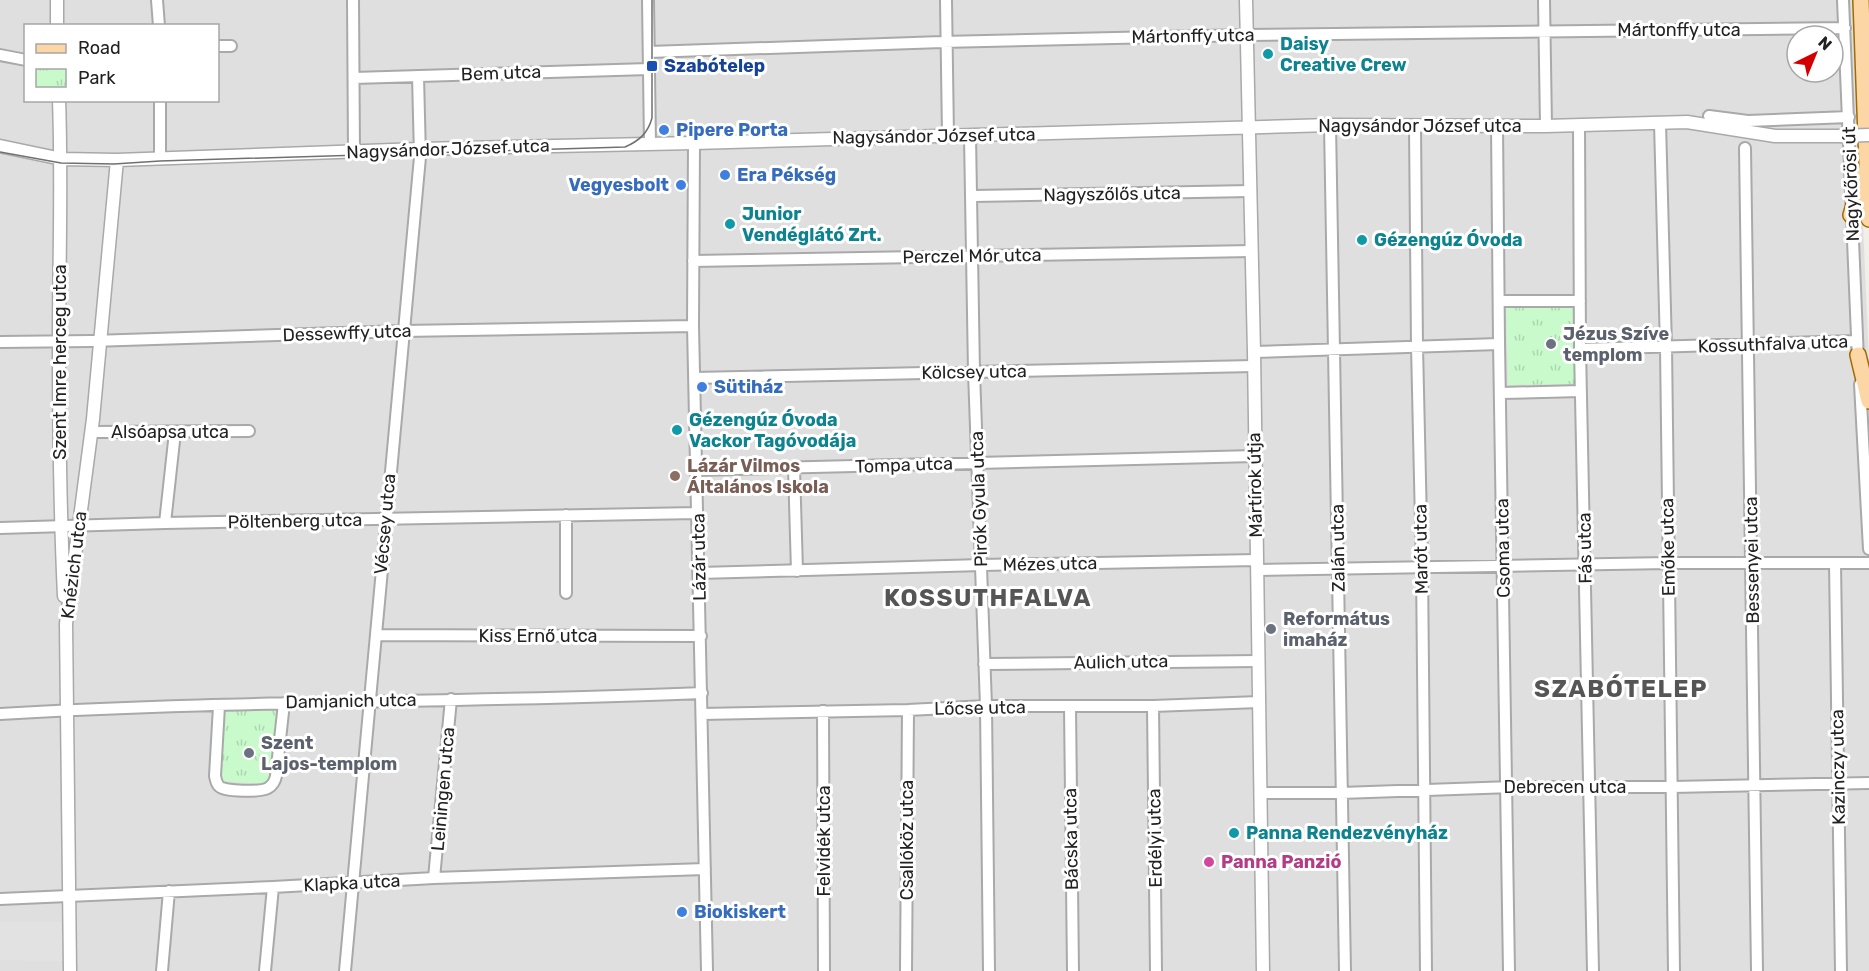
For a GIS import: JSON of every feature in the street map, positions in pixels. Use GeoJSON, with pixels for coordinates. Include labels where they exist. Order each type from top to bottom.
{"type":"FeatureCollection","features":[{"type":"Feature","properties":{"kind":"main road","name":"Nagykőrösi út"},"geometry":{"type":"LineString","coordinates":[[1861,0],[1869,219]]}},
{"type":"Feature","properties":{"kind":"main road"},"geometry":{"type":"LineString","coordinates":[[1851,215],[1866,164]]}},
{"type":"Feature","properties":{"kind":"main road"},"geometry":{"type":"LineString","coordinates":[[1857,348],[1869,401]]}},
{"type":"Feature","properties":{"kind":"street"},"geometry":{"type":"LineString","coordinates":[[57,0],[57,24]]}},
{"type":"Feature","properties":{"kind":"street"},"geometry":{"type":"LineString","coordinates":[[157,0],[159,24]]}},
{"type":"Feature","properties":{"kind":"street"},"geometry":{"type":"LineString","coordinates":[[353,0],[354,152]]}},
{"type":"Feature","properties":{"kind":"street"},"geometry":{"type":"LineString","coordinates":[[648,0],[651,144]]}},
{"type":"Feature","properties":{"kind":"street"},"geometry":{"type":"LineString","coordinates":[[946,0],[948,136]]}},
{"type":"Feature","properties":{"kind":"street","name":"Mártírok útja"},"geometry":{"type":"LineString","coordinates":[[1246,0],[1254,352],[1263,971]]}},
{"type":"Feature","properties":{"kind":"street"},"geometry":{"type":"LineString","coordinates":[[1544,0],[1546,126]]}},
{"type":"Feature","properties":{"kind":"street","name":"Nagykőrösi út"},"geometry":{"type":"LineString","coordinates":[[1844,0],[1845,24]]}},
{"type":"Feature","properties":{"kind":"street","name":"Nagykőrösi út"},"geometry":{"type":"LineString","coordinates":[[1845,28],[1857,348],[1869,549]]}},
{"type":"Feature","properties":{"kind":"street","name":"Mártonffy utca"},"geometry":{"type":"LineString","coordinates":[[648,52],[1247,34],[1785,29]]}},
{"type":"Feature","properties":{"kind":"street"},"geometry":{"type":"LineString","coordinates":[[219,46],[231,46]]}},
{"type":"Feature","properties":{"kind":"street"},"geometry":{"type":"LineString","coordinates":[[0,55],[24,60]]}},
{"type":"Feature","properties":{"kind":"street","name":"Bem utca"},"geometry":{"type":"LineString","coordinates":[[354,78],[649,69]]}},
{"type":"Feature","properties":{"kind":"street","name":"Vécsey utca"},"geometry":{"type":"LineString","coordinates":[[345,971],[420,149],[418,76]]}},
{"type":"Feature","properties":{"kind":"street","name":"Szent Imre herceg utca"},"geometry":{"type":"LineString","coordinates":[[59,102],[62,159],[59,342],[61,527],[66,624]]}},
{"type":"Feature","properties":{"kind":"street"},"geometry":{"type":"LineString","coordinates":[[160,102],[160,158]]}},
{"type":"Feature","properties":{"kind":"street"},"geometry":{"type":"LineString","coordinates":[[1709,116],[1748,121],[1849,117]]}},
{"type":"Feature","properties":{"kind":"street","name":"Nagysándor József utca"},"geometry":{"type":"LineString","coordinates":[[0,146],[62,159],[117,160],[420,149],[1330,125],[1546,126],[1687,122],[1775,136],[1869,135]]}},
{"type":"Feature","properties":{"kind":"street","name":"Emőke utca"},"geometry":{"type":"LineString","coordinates":[[1660,123],[1666,347],[1674,971]]}},
{"type":"Feature","properties":{"kind":"street","name":"Zalán utca"},"geometry":{"type":"LineString","coordinates":[[1330,125],[1345,971]]}},
{"type":"Feature","properties":{"kind":"street","name":"Fás utca"},"geometry":{"type":"LineString","coordinates":[[1579,125],[1580,348],[1593,971]]}},
{"type":"Feature","properties":{"kind":"street","name":"Csoma utca"},"geometry":{"type":"LineString","coordinates":[[1497,126],[1509,971]]}},
{"type":"Feature","properties":{"kind":"street","name":"Marót utca"},"geometry":{"type":"LineString","coordinates":[[1415,127],[1426,971]]}},
{"type":"Feature","properties":{"kind":"street","name":"Pirók Gyula utca"},"geometry":{"type":"LineString","coordinates":[[970,136],[973,196],[974,372],[986,706],[989,971]]}},
{"type":"Feature","properties":{"kind":"street","name":"Lázár utca"},"geometry":{"type":"LineString","coordinates":[[694,143],[693,326],[707,971]]}},
{"type":"Feature","properties":{"kind":"street","name":"Bessenyei utca"},"geometry":{"type":"LineString","coordinates":[[1745,148],[1757,971]]}},
{"type":"Feature","properties":{"kind":"street","name":"Knézich utca"},"geometry":{"type":"LineString","coordinates":[[70,971],[66,624],[91,432],[117,160]]}},
{"type":"Feature","properties":{"kind":"street","name":"Nagyszőlős utca"},"geometry":{"type":"LineString","coordinates":[[973,196],[1251,191]]}},
{"type":"Feature","properties":{"kind":"street","name":"Perczel Mór utca"},"geometry":{"type":"LineString","coordinates":[[693,261],[1252,251]]}},
{"type":"Feature","properties":{"kind":"street"},"geometry":{"type":"LineString","coordinates":[[1499,301],[1580,301]]}},
{"type":"Feature","properties":{"kind":"street","name":"Dessewffy utca"},"geometry":{"type":"LineString","coordinates":[[0,342],[693,326]]}},
{"type":"Feature","properties":{"kind":"street"},"geometry":{"type":"LineString","coordinates":[[1254,352],[1499,344]]}},
{"type":"Feature","properties":{"kind":"street","name":"Kossuthfalva utca"},"geometry":{"type":"LineString","coordinates":[[1580,348],[1747,345],[1857,348]]}},
{"type":"Feature","properties":{"kind":"street","name":"Kölcsey utca"},"geometry":{"type":"LineString","coordinates":[[694,378],[1254,366]]}},
{"type":"Feature","properties":{"kind":"street"},"geometry":{"type":"LineString","coordinates":[[1501,393],[1581,391]]}},
{"type":"Feature","properties":{"kind":"street","name":"Alsóapsa utca"},"geometry":{"type":"LineString","coordinates":[[91,432],[249,432]]}},
{"type":"Feature","properties":{"kind":"street"},"geometry":{"type":"LineString","coordinates":[[165,523],[175,432]]}},
{"type":"Feature","properties":{"kind":"street","name":"Tompa utca"},"geometry":{"type":"LineString","coordinates":[[697,470],[1255,456]]}},
{"type":"Feature","properties":{"kind":"street"},"geometry":{"type":"LineString","coordinates":[[794,468],[797,571]]}},
{"type":"Feature","properties":{"kind":"street","name":"Pöltenberg utca"},"geometry":{"type":"LineString","coordinates":[[0,528],[698,513]]}},
{"type":"Feature","properties":{"kind":"street"},"geometry":{"type":"LineString","coordinates":[[566,515],[566,593]]}},
{"type":"Feature","properties":{"kind":"street","name":"Mézes utca"},"geometry":{"type":"LineString","coordinates":[[699,573],[982,565],[1257,565],[1339,570],[1668,563],[1869,562]]}},
{"type":"Feature","properties":{"kind":"street","name":"Kazinczy utca"},"geometry":{"type":"LineString","coordinates":[[1835,563],[1841,971]]}},
{"type":"Feature","properties":{"kind":"street","name":"Kiss Ernő utca"},"geometry":{"type":"LineString","coordinates":[[376,635],[701,636]]}},
{"type":"Feature","properties":{"kind":"street","name":"Aulich utca"},"geometry":{"type":"LineString","coordinates":[[984,664],[1258,661]]}},
{"type":"Feature","properties":{"kind":"street","name":"Damjanich utca"},"geometry":{"type":"LineString","coordinates":[[0,714],[284,703],[702,693]]}},
{"type":"Feature","properties":{"kind":"street","name":"Leiningen utca"},"geometry":{"type":"LineString","coordinates":[[434,878],[451,699]]}},
{"type":"Feature","properties":{"kind":"street","name":"Lőcse utca"},"geometry":{"type":"LineString","coordinates":[[702,714],[908,710],[986,706],[1153,706],[1259,702]]}},
{"type":"Feature","properties":{"kind":"street"},"geometry":{"type":"LineString","coordinates":[[219,706],[216,781],[219,786],[228,790],[263,790],[272,785],[276,776],[284,703]]}},
{"type":"Feature","properties":{"kind":"street","name":"Erdélyi utca"},"geometry":{"type":"LineString","coordinates":[[1153,706],[1156,971]]}},
{"type":"Feature","properties":{"kind":"street","name":"Bácska utca"},"geometry":{"type":"LineString","coordinates":[[1070,707],[1073,971]]}},
{"type":"Feature","properties":{"kind":"street","name":"Csallóköz utca"},"geometry":{"type":"LineString","coordinates":[[906,971],[908,710]]}},
{"type":"Feature","properties":{"kind":"street","name":"Felvidék utca"},"geometry":{"type":"LineString","coordinates":[[823,711],[824,971]]}},
{"type":"Feature","properties":{"kind":"street","name":"Debrecen utca"},"geometry":{"type":"LineString","coordinates":[[1261,793],[1341,793],[1506,787],[1672,787],[1869,783]]}},
{"type":"Feature","properties":{"kind":"street","name":"Klapka utca"},"geometry":{"type":"LineString","coordinates":[[0,899],[434,878],[705,869]]}},
{"type":"Feature","properties":{"kind":"street"},"geometry":{"type":"LineString","coordinates":[[265,971],[273,887]]}},
{"type":"Feature","properties":{"kind":"street"},"geometry":{"type":"LineString","coordinates":[[162,971],[169,891]]}},
{"type":"Feature","properties":{"kind":"shaded area"},"geometry":{"type":"Polygon","coordinates":[[[0,0],[1853,0],[1869,360],[1869,971],[0,971],[0,0]]]}},
{"type":"Feature","properties":{"kind":"shaded area"},"geometry":{"type":"Polygon","coordinates":[[[0,922],[63,922],[64,961],[0,960],[0,922]]]}},
{"type":"Feature","properties":{"kind":"green space"},"geometry":{"type":"Polygon","coordinates":[[[1572,306],[1575,384],[1508,385],[1506,307],[1572,306]]]}},
{"type":"Feature","properties":{"kind":"green space"},"geometry":{"type":"Polygon","coordinates":[[[279,709],[272,778],[264,784],[222,781],[219,777],[222,710],[279,709]]]}},
{"type":"Feature","properties":{"kind":"tram line"},"geometry":{"type":"LineString","coordinates":[[0,152],[61,163],[114,164],[625,147],[642,136],[652,118],[652,0]]}},
{"type":"Feature","properties":{"kind":"place","name":"Daisy Creative Crew"},"geometry":{"type":"Point","coordinates":[1268,54]}},
{"type":"Feature","properties":{"kind":"place","name":"Szabótelep"},"geometry":{"type":"Point","coordinates":[652,66]}},
{"type":"Feature","properties":{"kind":"place","name":"Pipere Porta"},"geometry":{"type":"Point","coordinates":[664,130]}},
{"type":"Feature","properties":{"kind":"place","name":"Era Pékség"},"geometry":{"type":"Point","coordinates":[725,175]}},
{"type":"Feature","properties":{"kind":"place","name":"Vegyesbolt"},"geometry":{"type":"Point","coordinates":[681,185]}},
{"type":"Feature","properties":{"kind":"place","name":"Junior Vendéglátó Zrt."},"geometry":{"type":"Point","coordinates":[730,224]}},
{"type":"Feature","properties":{"kind":"place","name":"Gézengúz Óvoda"},"geometry":{"type":"Point","coordinates":[1362,240]}},
{"type":"Feature","properties":{"kind":"place","name":"Jézus Szíve templom"},"geometry":{"type":"Point","coordinates":[1551,344]}},
{"type":"Feature","properties":{"kind":"place","name":"Sütiház"},"geometry":{"type":"Point","coordinates":[702,387]}},
{"type":"Feature","properties":{"kind":"place","name":"Gézengúz Óvoda Vackor Tagóvodája"},"geometry":{"type":"Point","coordinates":[677,430]}},
{"type":"Feature","properties":{"kind":"place","name":"Lázár Vilmos Általános Iskola"},"geometry":{"type":"Point","coordinates":[675,476]}},
{"type":"Feature","properties":{"kind":"place","name":"Református imaház"},"geometry":{"type":"Point","coordinates":[1271,629]}},
{"type":"Feature","properties":{"kind":"place","name":"Szent Lajos-templom"},"geometry":{"type":"Point","coordinates":[249,753]}},
{"type":"Feature","properties":{"kind":"place","name":"Panna Rendezvényház"},"geometry":{"type":"Point","coordinates":[1234,833]}},
{"type":"Feature","properties":{"kind":"place","name":"Panna Panzió"},"geometry":{"type":"Point","coordinates":[1209,862]}},
{"type":"Feature","properties":{"kind":"place","name":"Biokiskert"},"geometry":{"type":"Point","coordinates":[682,912]}},
{"type":"Feature","properties":{"kind":"district","name":"KOSSUTHFALVA"},"geometry":{"type":"Point","coordinates":[988,598]}},
{"type":"Feature","properties":{"kind":"district","name":"SZABÓTELEP"},"geometry":{"type":"Point","coordinates":[1621,689]}}]}
